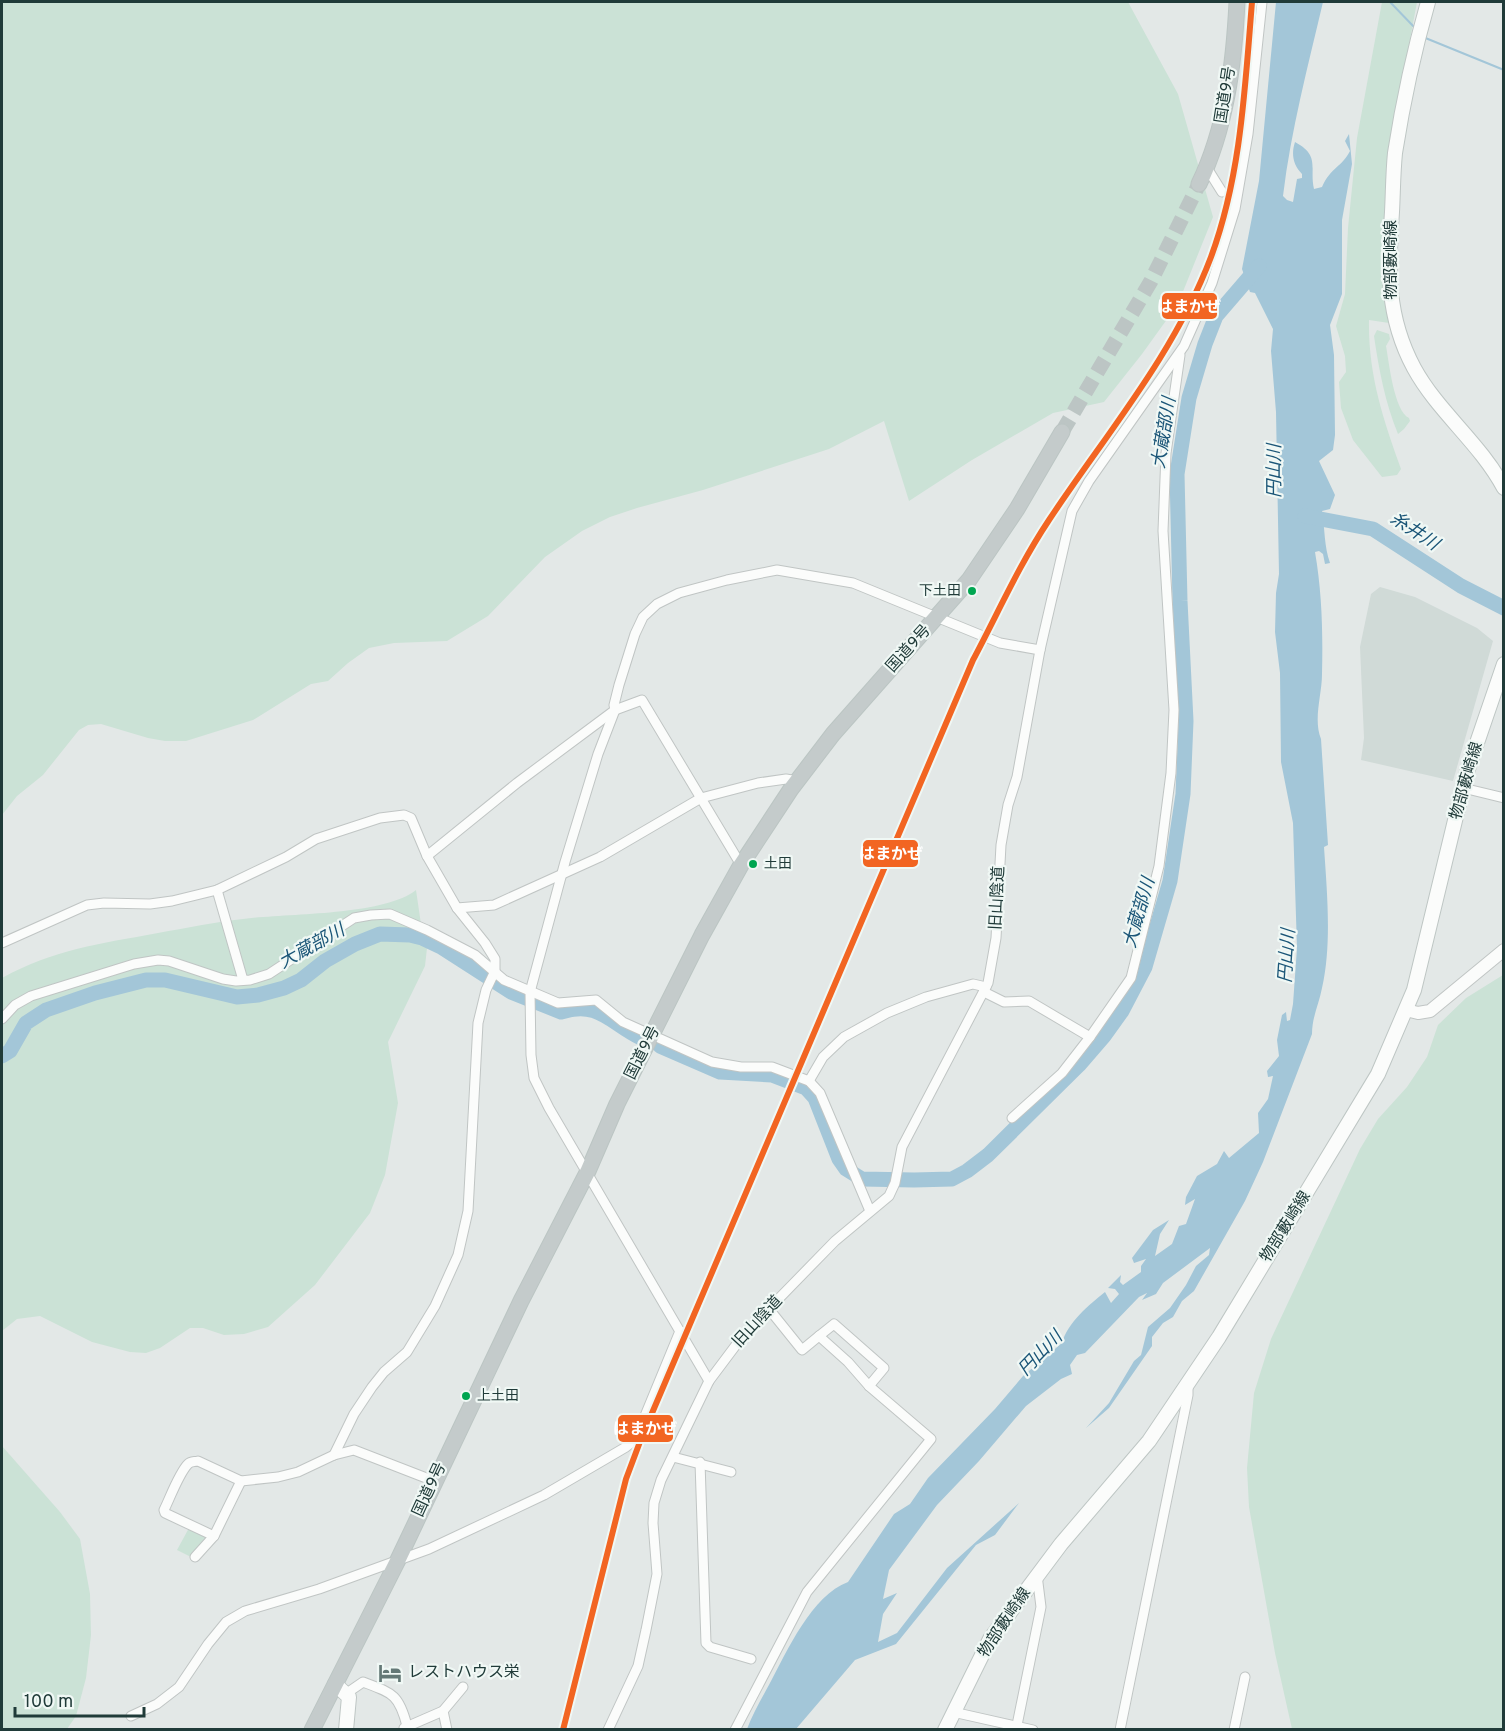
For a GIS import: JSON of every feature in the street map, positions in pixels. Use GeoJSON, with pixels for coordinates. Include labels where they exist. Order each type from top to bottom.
{"type":"FeatureCollection","features":[{"type":"Feature","properties":{"kind":"highway","name":"国道9号"},"geometry":{"type":"LineString","coordinates":[[1199,184],[1213,153],[1223,120],[1238,2]]}},
{"type":"Feature","properties":{"kind":"highway","name":"国道9号"},"geometry":{"type":"LineString","coordinates":[[312,1730],[341,1689],[434,1481],[521,1301],[588,1171],[616,1104],[702,935],[741,865],[833,734],[969,580],[1017,509],[1062,432]]}},
{"type":"Feature","properties":{"kind":"main road","name":"物部藪崎線"},"geometry":{"type":"LineString","coordinates":[[1428,2],[1416,43],[1395,155],[1389,264],[1391,300],[1403,346],[1419,378],[1432,397],[1485,457],[1503,488]]}},
{"type":"Feature","properties":{"kind":"main road","name":"物部藪崎線"},"geometry":{"type":"LineString","coordinates":[[945,1730],[990,1639],[1037,1575],[1149,1441],[1219,1337],[1378,1074],[1414,990],[1466,775],[1503,664]]}},
{"type":"Feature","properties":{"kind":"main road"},"geometry":{"type":"LineString","coordinates":[[341,1689],[350,1702],[345,1730]]}},
{"type":"Feature","properties":{"kind":"street","name":"旧山陰道"},"geometry":{"type":"LineString","coordinates":[[608,1730],[638,1666],[657,1574],[653,1523],[654,1503],[661,1480],[709,1381],[742,1337],[835,1241],[889,1196],[896,1178],[902,1147],[985,990],[996,938],[1001,845],[1008,805],[1017,777],[1040,650],[1072,511],[1089,481],[1180,351],[1212,283],[1235,209],[1248,134],[1262,2]]}},
{"type":"Feature","properties":{"kind":"street"},"geometry":{"type":"LineString","coordinates":[[1207,168],[1222,192]]}},
{"type":"Feature","properties":{"kind":"street"},"geometry":{"type":"LineString","coordinates":[[1012,1118],[1062,1072],[1090,1037],[1131,978],[1159,866],[1170,784],[1174,710],[1162,531],[1166,453],[1180,351]]}},
{"type":"Feature","properties":{"kind":"street"},"geometry":{"type":"LineString","coordinates":[[709,1381],[549,1108],[534,1078],[531,1055],[530,992],[561,873],[598,754],[615,710],[614,705],[619,686],[643,617],[657,604],[679,593],[777,570],[853,583],[1000,643],[1040,650]]}},
{"type":"Feature","properties":{"kind":"street"},"geometry":{"type":"LineString","coordinates":[[428,856],[517,783],[615,710],[642,700],[741,865]]}},
{"type":"Feature","properties":{"kind":"street"},"geometry":{"type":"LineString","coordinates":[[457,908],[494,904],[600,857],[701,798],[758,783],[786,779],[798,781]]}},
{"type":"Feature","properties":{"kind":"street"},"geometry":{"type":"LineString","coordinates":[[1463,788],[1503,798]]}},
{"type":"Feature","properties":{"kind":"street"},"geometry":{"type":"LineString","coordinates":[[2,943],[87,905],[172,902],[217,890],[286,858],[316,839],[380,818],[404,815],[411,818],[428,856],[457,908],[495,959],[495,971],[486,990],[478,1023],[468,1210],[458,1255],[435,1306],[406,1352],[384,1372],[372,1387],[354,1414],[334,1455]]}},
{"type":"Feature","properties":{"kind":"street"},"geometry":{"type":"LineString","coordinates":[[217,890],[243,980]]}},
{"type":"Feature","properties":{"kind":"street"},"geometry":{"type":"LineString","coordinates":[[2,1019],[15,1005],[31,996],[134,964],[158,960],[169,961],[223,979],[243,980],[269,974],[354,918],[390,914],[475,955],[504,980],[530,992],[558,1003],[596,1000],[623,1022],[712,1062],[741,1067],[772,1067],[809,1081],[820,1093],[870,1211]]}},
{"type":"Feature","properties":{"kind":"street"},"geometry":{"type":"LineString","coordinates":[[1406,1010],[1418,1013],[1430,1011],[1503,950]]}},
{"type":"Feature","properties":{"kind":"street"},"geometry":{"type":"LineString","coordinates":[[809,1081],[823,1057],[844,1037],[887,1013],[927,997],[973,984],[1004,1002],[1029,1001],[1090,1037]]}},
{"type":"Feature","properties":{"kind":"street"},"geometry":{"type":"LineString","coordinates":[[770,1309],[802,1350],[834,1324],[884,1368],[868,1386]]}},
{"type":"Feature","properties":{"kind":"street"},"geometry":{"type":"LineString","coordinates":[[131,1716],[157,1704],[178,1687],[226,1622],[245,1611],[319,1589],[429,1550],[544,1495],[626,1447],[635,1440],[680,1331]]}},
{"type":"Feature","properties":{"kind":"street"},"geometry":{"type":"LineString","coordinates":[[735,1730],[807,1592],[931,1438],[868,1386],[848,1362],[819,1336]]}},
{"type":"Feature","properties":{"kind":"street"},"geometry":{"type":"LineString","coordinates":[[1120,1730],[1188,1395],[1188,1383]]}},
{"type":"Feature","properties":{"kind":"street"},"geometry":{"type":"LineString","coordinates":[[214,1536],[165,1513],[164,1510],[188,1465],[194,1461],[241,1481],[278,1477],[298,1472],[334,1455],[354,1450],[434,1481]]}},
{"type":"Feature","properties":{"kind":"street"},"geometry":{"type":"LineString","coordinates":[[673,1456],[731,1472]]}},
{"type":"Feature","properties":{"kind":"street"},"geometry":{"type":"LineString","coordinates":[[700,1462],[706,1643],[710,1647],[752,1659]]}},
{"type":"Feature","properties":{"kind":"street"},"geometry":{"type":"LineString","coordinates":[[195,1557],[214,1536],[241,1481]]}},
{"type":"Feature","properties":{"kind":"street"},"geometry":{"type":"LineString","coordinates":[[1016,1728],[1041,1607],[1037,1575]]}},
{"type":"Feature","properties":{"kind":"street"},"geometry":{"type":"LineString","coordinates":[[1234,1730],[1245,1677]]}},
{"type":"Feature","properties":{"kind":"street"},"geometry":{"type":"LineString","coordinates":[[341,1689],[363,1682],[392,1693],[403,1708],[404,1728],[443,1711],[464,1688]]}},
{"type":"Feature","properties":{"kind":"street"},"geometry":{"type":"LineString","coordinates":[[443,1711],[447,1730]]}},
{"type":"Feature","properties":{"kind":"street"},"geometry":{"type":"LineString","coordinates":[[953,1712],[1033,1730]]}},
{"type":"Feature","properties":{"kind":"shaded area"},"geometry":{"type":"Polygon","coordinates":[[[1380,587],[1415,597],[1477,628],[1493,641],[1453,781],[1361,760],[1364,738],[1360,647],[1371,594],[1380,587]]]}},
{"type":"Feature","properties":{"kind":"green space"},"geometry":{"type":"Polygon","coordinates":[[[2,2],[1128,2],[1178,94],[1213,217],[1178,304],[1104,402],[1053,413],[972,460],[909,501],[884,421],[829,449],[610,517],[582,531],[545,557],[488,616],[447,641],[394,643],[369,648],[328,681],[311,684],[253,720],[186,741],[165,741],[101,724],[88,725],[79,730],[43,775],[17,796],[2,815],[2,2]]]}},
{"type":"Feature","properties":{"kind":"green space"},"geometry":{"type":"Polygon","coordinates":[[[1382,2],[1417,2],[1391,141],[1383,277],[1389,323],[1369,320],[1374,378],[1401,469],[1397,475],[1382,477],[1353,440],[1341,408],[1339,382],[1346,372],[1345,356],[1336,326],[1345,294],[1348,228],[1357,138],[1382,2]]]}},
{"type":"Feature","properties":{"kind":"green space"},"geometry":{"type":"Polygon","coordinates":[[[1377,330],[1389,334],[1390,339],[1386,346],[1393,385],[1400,406],[1410,421],[1398,434],[1380,374],[1374,336],[1377,330]]]}},
{"type":"Feature","properties":{"kind":"green space"},"geometry":{"type":"Polygon","coordinates":[[[416,890],[427,948],[425,966],[388,1042],[398,1103],[385,1175],[370,1213],[315,1285],[268,1327],[244,1334],[224,1335],[203,1328],[190,1328],[160,1348],[146,1353],[130,1352],[92,1342],[40,1316],[17,1319],[2,1331],[2,978],[40,960],[97,944],[232,920],[359,909],[381,905],[416,890]]]}},
{"type":"Feature","properties":{"kind":"green space"},"geometry":{"type":"Polygon","coordinates":[[[1503,975],[1503,1729],[1292,1729],[1275,1653],[1249,1507],[1247,1468],[1254,1393],[1271,1339],[1360,1149],[1378,1119],[1407,1087],[1427,1057],[1438,1025],[1466,998],[1503,975]]]}},
{"type":"Feature","properties":{"kind":"green space"},"geometry":{"type":"Polygon","coordinates":[[[2,1446],[60,1512],[80,1539],[90,1594],[91,1635],[86,1678],[76,1716],[67,1729],[2,1729],[2,1446]]]}},
{"type":"Feature","properties":{"kind":"green space"},"geometry":{"type":"Polygon","coordinates":[[[189,1528],[209,1536],[191,1557],[177,1550],[189,1528]]]}},
{"type":"Feature","properties":{"kind":"water"},"geometry":{"type":"Polygon","coordinates":[[[1276,2],[1323,2],[1295,122],[1283,196],[1293,202],[1297,179],[1302,178],[1294,159],[1295,142],[1303,147],[1311,157],[1314,189],[1322,187],[1329,175],[1344,161],[1350,151],[1345,141],[1349,134],[1352,164],[1342,220],[1342,294],[1330,325],[1334,355],[1335,435],[1333,450],[1319,461],[1335,495],[1330,509],[1322,511],[1330,563],[1325,564],[1323,554],[1319,551],[1315,552],[1322,628],[1322,682],[1318,723],[1328,845],[1324,847],[1328,936],[1325,971],[1312,1034],[1263,1162],[1245,1201],[1194,1291],[1182,1301],[1173,1317],[1163,1323],[1152,1337],[1152,1346],[1109,1408],[1086,1428],[1109,1403],[1134,1361],[1141,1355],[1148,1327],[1170,1308],[1196,1266],[1209,1255],[1210,1248],[1163,1283],[1156,1294],[1142,1300],[1147,1293],[1139,1297],[1085,1353],[1077,1355],[1070,1365],[1072,1374],[1061,1379],[1026,1406],[979,1461],[937,1505],[889,1570],[883,1599],[897,1593],[883,1614],[878,1642],[897,1633],[947,1568],[1019,1503],[995,1535],[976,1545],[896,1644],[855,1660],[796,1729],[747,1729],[802,1625],[823,1599],[848,1582],[894,1514],[910,1504],[928,1478],[995,1409],[1023,1376],[1062,1343],[1069,1328],[1086,1308],[1105,1292],[1111,1303],[1119,1294],[1115,1289],[1108,1288],[1121,1275],[1120,1282],[1123,1285],[1141,1272],[1141,1266],[1146,1259],[1134,1263],[1132,1258],[1153,1230],[1169,1220],[1160,1234],[1155,1256],[1172,1244],[1179,1226],[1186,1224],[1195,1199],[1185,1205],[1186,1197],[1197,1176],[1217,1164],[1224,1151],[1229,1158],[1259,1133],[1258,1113],[1268,1099],[1273,1076],[1268,1077],[1267,1071],[1279,1056],[1277,1040],[1282,1015],[1286,1012],[1287,1021],[1290,1020],[1297,948],[1293,823],[1281,762],[1280,673],[1275,632],[1279,574],[1276,412],[1271,351],[1273,329],[1255,293],[1250,292],[1242,269],[1259,181],[1276,2]]]}},
{"type":"Feature","properties":{"kind":"waterway"},"geometry":{"type":"LineString","coordinates":[[1390,2],[1416,29]]}},
{"type":"Feature","properties":{"kind":"waterway"},"geometry":{"type":"LineString","coordinates":[[1423,37],[1504,70]]}},
{"type":"Feature","properties":{"kind":"waterway","name":"大蔵部川"},"geometry":{"type":"LineString","coordinates":[[660,1046],[720,1072],[772,1075],[806,1088],[815,1098],[839,1159],[846,1169],[862,1179],[914,1180],[952,1179],[967,1171],[988,1155],[1079,1065],[1104,1036],[1122,1011],[1145,967],[1170,881],[1183,794],[1186,721],[1177,474],[1189,398],[1216,316],[1259,266]]}},
{"type":"Feature","properties":{"kind":"waterway","name":"糸井川"},"geometry":{"type":"LineString","coordinates":[[1305,516],[1373,529],[1461,586],[1504,608]]}},
{"type":"Feature","properties":{"kind":"waterway","name":"大蔵部川"},"geometry":{"type":"LineString","coordinates":[[2,1056],[10,1051],[26,1023],[46,1010],[95,993],[146,980],[165,980],[237,997],[258,995],[284,988],[301,980],[325,961],[355,944],[380,934],[410,935],[422,938],[441,947],[511,992],[561,1012],[574,1009],[595,1011],[641,1038]]}},
{"type":"Feature","properties":{"kind":"tunnel"},"geometry":{"type":"LineString","coordinates":[[1062,432],[1151,281],[1199,184]]}},
{"type":"Feature","properties":{"kind":"transit line","name":"はまかぜ"},"geometry":{"type":"LineString","coordinates":[[563,1730],[626,1479],[641,1439],[973,660],[1038,537],[1159,361],[1196,293],[1211,257],[1229,195],[1235,163],[1244,99],[1252,2]]}},
{"type":"Feature","properties":{"kind":"place","name":"下土田"},"geometry":{"type":"Point","coordinates":[972,591]}},
{"type":"Feature","properties":{"kind":"place","name":"土田"},"geometry":{"type":"Point","coordinates":[753,864]}},
{"type":"Feature","properties":{"kind":"place","name":"上土田"},"geometry":{"type":"Point","coordinates":[466,1396]}},
{"type":"Feature","properties":{"kind":"place","name":"レストハウス栄"},"geometry":{"type":"Point","coordinates":[390,1673]}},
{"type":"Feature","properties":{"kind":"water label","name":"円山川"},"geometry":{"type":"Point","coordinates":[1275,471]}},
{"type":"Feature","properties":{"kind":"water label","name":"円山川"},"geometry":{"type":"Point","coordinates":[1288,956]}},
{"type":"Feature","properties":{"kind":"water label","name":"円山川"},"geometry":{"type":"Point","coordinates":[1041,1354]}}]}
